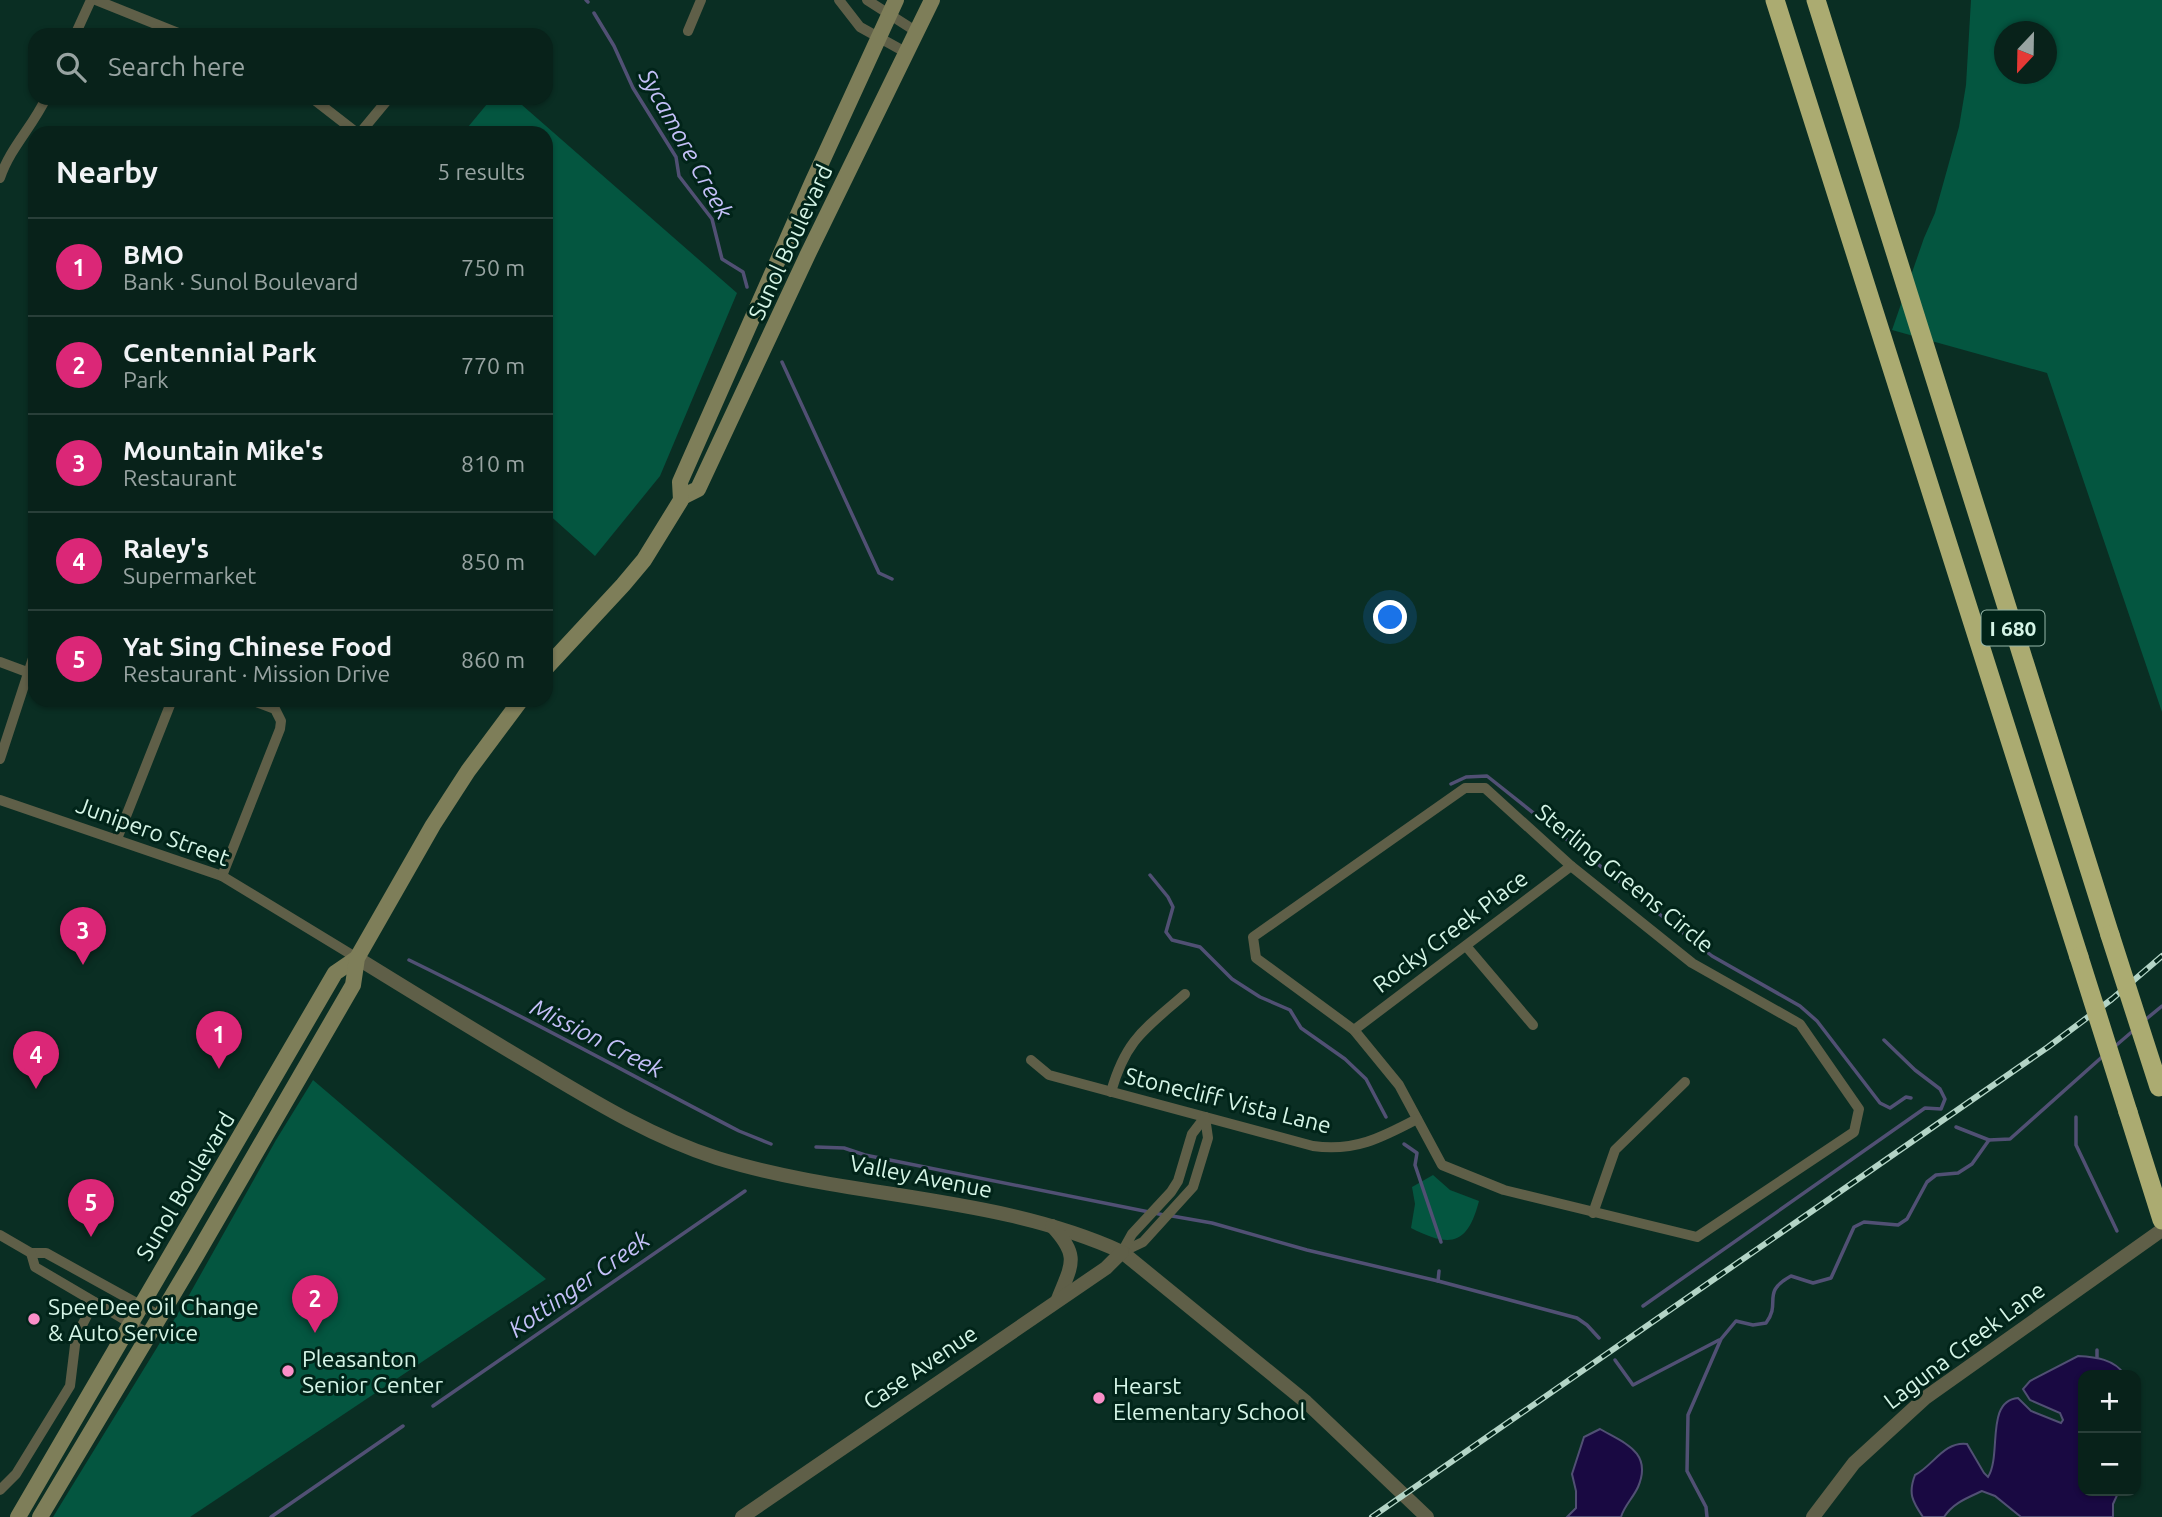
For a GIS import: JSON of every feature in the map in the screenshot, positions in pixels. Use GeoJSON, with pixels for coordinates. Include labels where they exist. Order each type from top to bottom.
{"type":"FeatureCollection","features":[{"type":"Feature","properties":{"kind":"highway"},"geometry":{"type":"LineString","coordinates":[[1763,0],[1813,119]]}},
{"type":"Feature","properties":{"kind":"highway","name":"I 680"},"geometry":{"type":"LineString","coordinates":[[1774,0],[2162,1220]]}},
{"type":"Feature","properties":{"kind":"highway","name":"I 680"},"geometry":{"type":"LineString","coordinates":[[1818,3],[1888,234],[2160,1093]]}},
{"type":"Feature","properties":{"kind":"main road","name":"Sunol Boulevard"},"geometry":{"type":"LineString","coordinates":[[553,660],[644,560],[682,497],[698,489],[932,0]]}},
{"type":"Feature","properties":{"kind":"main road","name":"Sunol Boulevard"},"geometry":{"type":"LineString","coordinates":[[682,497],[680,482],[893,7]]}},
{"type":"Feature","properties":{"kind":"main road"},"geometry":{"type":"LineString","coordinates":[[723,434],[729,401],[752,351],[752,344],[744,338]]}},
{"type":"Feature","properties":{"kind":"main road","name":"Sunol Boulevard"},"geometry":{"type":"LineString","coordinates":[[40,1517],[353,985],[357,958],[451,796],[516,707]]}},
{"type":"Feature","properties":{"kind":"main road","name":"Sunol Boulevard"},"geometry":{"type":"LineString","coordinates":[[18,1517],[335,973],[357,958]]}},
{"type":"Feature","properties":{"kind":"street"},"geometry":{"type":"LineString","coordinates":[[79,28],[94,0],[165,28]]}},
{"type":"Feature","properties":{"kind":"street"},"geometry":{"type":"LineString","coordinates":[[688,31],[702,0]]}},
{"type":"Feature","properties":{"kind":"street"},"geometry":{"type":"LineString","coordinates":[[839,0],[860,27],[907,53]]}},
{"type":"Feature","properties":{"kind":"street"},"geometry":{"type":"LineString","coordinates":[[867,0],[893,7],[917,32]]}},
{"type":"Feature","properties":{"kind":"street"},"geometry":{"type":"LineString","coordinates":[[31,126],[43,105]]}},
{"type":"Feature","properties":{"kind":"street"},"geometry":{"type":"LineString","coordinates":[[321,105],[349,126]]}},
{"type":"Feature","properties":{"kind":"street"},"geometry":{"type":"LineString","coordinates":[[364,126],[383,105]]}},
{"type":"Feature","properties":{"kind":"street"},"geometry":{"type":"LineString","coordinates":[[0,178],[6,160],[28,130]]}},
{"type":"Feature","properties":{"kind":"street"},"geometry":{"type":"LineString","coordinates":[[0,662],[27,672],[0,759]]}},
{"type":"Feature","properties":{"kind":"street"},"geometry":{"type":"LineString","coordinates":[[117,839],[169,707]]}},
{"type":"Feature","properties":{"kind":"street"},"geometry":{"type":"LineString","coordinates":[[222,876],[280,729],[281,721],[275,709],[270,707]]}},
{"type":"Feature","properties":{"kind":"street","name":"Sterling Greens Circle"},"geometry":{"type":"LineString","coordinates":[[1465,788],[1485,788],[1572,866],[1692,963],[1800,1024],[1859,1109],[1854,1132],[1697,1237],[1504,1191],[1441,1165],[1399,1085],[1354,1030],[1256,958],[1253,937],[1465,788]]}},
{"type":"Feature","properties":{"kind":"street","name":"Junipero Street"},"geometry":{"type":"LineString","coordinates":[[0,800],[222,876],[357,958]]}},
{"type":"Feature","properties":{"kind":"street","name":"Rocky Creek Place"},"geometry":{"type":"LineString","coordinates":[[1354,1030],[1572,866]]}},
{"type":"Feature","properties":{"kind":"street"},"geometry":{"type":"LineString","coordinates":[[1466,946],[1533,1025]]}},
{"type":"Feature","properties":{"kind":"street","name":"Valley Avenue"},"geometry":{"type":"LineString","coordinates":[[357,958],[595,1102],[638,1126],[679,1144],[751,1168],[1051,1225],[1122,1252],[1306,1402],[1427,1517]]}},
{"type":"Feature","properties":{"kind":"street"},"geometry":{"type":"LineString","coordinates":[[1111,1092],[1119,1064],[1131,1043],[1185,994]]}},
{"type":"Feature","properties":{"kind":"street","name":"Stonecliff Vista Lane"},"geometry":{"type":"LineString","coordinates":[[1031,1060],[1049,1075],[1313,1146],[1334,1149],[1354,1147],[1417,1119]]}},
{"type":"Feature","properties":{"kind":"street"},"geometry":{"type":"LineString","coordinates":[[1593,1213],[1615,1150],[1685,1082]]}},
{"type":"Feature","properties":{"kind":"street","name":"Case Avenue"},"geometry":{"type":"LineString","coordinates":[[741,1517],[1106,1268],[1122,1252],[1132,1234],[1171,1192],[1178,1181],[1192,1135],[1205,1117]]}},
{"type":"Feature","properties":{"kind":"street","name":"Case Avenue"},"geometry":{"type":"LineString","coordinates":[[1122,1252],[1143,1242],[1193,1187],[1208,1138],[1205,1117]]}},
{"type":"Feature","properties":{"kind":"street"},"geometry":{"type":"LineString","coordinates":[[1051,1225],[1067,1242],[1071,1252],[1069,1271],[1058,1299]]}},
{"type":"Feature","properties":{"kind":"street","name":"Laguna Creek Lane"},"geometry":{"type":"LineString","coordinates":[[1813,1517],[1854,1463],[1925,1398],[2162,1230]]}},
{"type":"Feature","properties":{"kind":"street"},"geometry":{"type":"LineString","coordinates":[[0,1235],[31,1253],[46,1253],[160,1316]]}},
{"type":"Feature","properties":{"kind":"street"},"geometry":{"type":"LineString","coordinates":[[31,1253],[35,1267],[149,1334]]}},
{"type":"Feature","properties":{"kind":"street"},"geometry":{"type":"LineString","coordinates":[[0,1490],[16,1474],[70,1386],[76,1337],[94,1302]]}},
{"type":"Feature","properties":{"kind":"green space"},"geometry":{"type":"Polygon","coordinates":[[[1971,0],[2162,0],[2162,712],[2047,373],[1892,330],[1935,213],[1959,127],[1966,85],[1971,0]]]}},
{"type":"Feature","properties":{"kind":"green space"},"geometry":{"type":"Polygon","coordinates":[[[486,105],[522,105],[546,126],[469,126],[486,105]]]}},
{"type":"Feature","properties":{"kind":"green space"},"geometry":{"type":"Polygon","coordinates":[[[553,132],[737,293],[660,476],[595,556],[553,518],[553,132]]]}},
{"type":"Feature","properties":{"kind":"green space"},"geometry":{"type":"Polygon","coordinates":[[[313,1080],[546,1279],[190,1517],[53,1517],[188,1297],[276,1140],[313,1080]]]}},
{"type":"Feature","properties":{"kind":"green space"},"geometry":{"type":"Polygon","coordinates":[[[1433,1175],[1450,1190],[1479,1201],[1469,1227],[1455,1239],[1436,1238],[1411,1228],[1415,1204],[1412,1187],[1433,1175]]]}},
{"type":"Feature","properties":{"kind":"shaded area"},"geometry":{"type":"Polygon","coordinates":[[[2078,1356],[2098,1358],[2116,1365],[2121,1370],[2078,1370],[2078,1496],[2117,1496],[2113,1504],[2113,1517],[2021,1517],[1995,1496],[1982,1491],[1956,1504],[1944,1517],[1923,1517],[1912,1497],[1915,1475],[1945,1450],[1959,1444],[1967,1444],[1988,1477],[1994,1456],[1998,1419],[2001,1409],[2008,1401],[2018,1398],[2031,1411],[2061,1423],[2063,1420],[2060,1413],[2030,1400],[2023,1389],[2030,1381],[2078,1356]]]}},
{"type":"Feature","properties":{"kind":"shaded area"},"geometry":{"type":"Polygon","coordinates":[[[1600,1429],[1627,1444],[1639,1457],[1642,1475],[1638,1487],[1621,1517],[1567,1517],[1576,1508],[1572,1474],[1584,1437],[1600,1429]]]}},
{"type":"Feature","properties":{"kind":"waterway","name":"Sycamore Creek"},"geometry":{"type":"LineString","coordinates":[[594,13],[614,46],[633,88],[676,157],[679,176],[712,219],[722,259],[743,272],[747,287]]}},
{"type":"Feature","properties":{"kind":"waterway","name":"Sycamore Creek"},"geometry":{"type":"LineString","coordinates":[[782,362],[879,573],[892,579]]}},
{"type":"Feature","properties":{"kind":"waterway"},"geometry":{"type":"LineString","coordinates":[[1451,784],[1466,777],[1487,776],[1643,900]]}},
{"type":"Feature","properties":{"kind":"waterway","name":"Sycamore Creek"},"geometry":{"type":"LineString","coordinates":[[1150,875],[1173,907],[1166,932],[1172,940],[1200,947],[1232,979],[1260,997],[1290,1010],[1301,1028],[1345,1059],[1366,1079],[1386,1117]]}},
{"type":"Feature","properties":{"kind":"waterway"},"geometry":{"type":"LineString","coordinates":[[1658,913],[1712,956],[1800,1006],[1817,1021],[1880,1103],[1890,1108],[1906,1097],[1911,1098]]}},
{"type":"Feature","properties":{"kind":"waterway","name":"Mission Creek"},"geometry":{"type":"LineString","coordinates":[[409,960],[739,1131],[771,1144]]}},
{"type":"Feature","properties":{"kind":"waterway"},"geometry":{"type":"LineString","coordinates":[[2145,1020],[2162,1006]]}},
{"type":"Feature","properties":{"kind":"waterway"},"geometry":{"type":"LineString","coordinates":[[2113,1048],[2134,1030]]}},
{"type":"Feature","properties":{"kind":"waterway"},"geometry":{"type":"LineString","coordinates":[[1643,1306],[1925,1108],[1941,1109],[1945,1099],[1940,1089],[1915,1070],[1884,1040]]}},
{"type":"Feature","properties":{"kind":"waterway"},"geometry":{"type":"LineString","coordinates":[[1707,1517],[1706,1507],[1687,1471],[1688,1415],[1721,1339],[1736,1321],[1753,1325],[1766,1323],[1776,1288],[1791,1276],[1813,1283],[1831,1278],[1854,1227],[1864,1222],[1898,1225],[1907,1219],[1927,1182],[1936,1175],[1958,1173],[1972,1164],[1989,1140],[2010,1139],[2102,1057]]}},
{"type":"Feature","properties":{"kind":"waterway"},"geometry":{"type":"LineString","coordinates":[[2076,1117],[2076,1145],[2117,1231]]}},
{"type":"Feature","properties":{"kind":"waterway"},"geometry":{"type":"LineString","coordinates":[[1956,1127],[1989,1140]]}},
{"type":"Feature","properties":{"kind":"waterway","name":"Sycamore Creek"},"geometry":{"type":"LineString","coordinates":[[1404,1144],[1417,1153],[1415,1165],[1441,1242]]}},
{"type":"Feature","properties":{"kind":"waterway"},"geometry":{"type":"LineString","coordinates":[[816,1147],[844,1148],[865,1155],[1164,1215]]}},
{"type":"Feature","properties":{"kind":"waterway","name":"Kottinger Creek"},"geometry":{"type":"LineString","coordinates":[[433,1406],[745,1191]]}},
{"type":"Feature","properties":{"kind":"waterway"},"geometry":{"type":"LineString","coordinates":[[1172,1216],[1212,1223],[1307,1250],[1577,1318],[1599,1338]]}},
{"type":"Feature","properties":{"kind":"waterway","name":"Sycamore Creek"},"geometry":{"type":"LineString","coordinates":[[1438,1281],[1439,1271]]}},
{"type":"Feature","properties":{"kind":"waterway"},"geometry":{"type":"LineString","coordinates":[[1615,1360],[1633,1385],[1719,1340]]}},
{"type":"Feature","properties":{"kind":"waterway"},"geometry":{"type":"LineString","coordinates":[[2097,1350],[2097,1357]]}},
{"type":"Feature","properties":{"kind":"waterway","name":"Kottinger Creek"},"geometry":{"type":"LineString","coordinates":[[271,1517],[403,1426]]}},
{"type":"Feature","properties":{"kind":"railway"},"geometry":{"type":"LineString","coordinates":[[1372,1517],[2048,1047],[2112,999],[2162,956]]}},
{"type":"Feature","properties":{"kind":"place","name":"Mountain Mike's"},"geometry":{"type":"Point","coordinates":[83,965]}},
{"type":"Feature","properties":{"kind":"place","name":"BMO"},"geometry":{"type":"Point","coordinates":[219,1069]}},
{"type":"Feature","properties":{"kind":"place","name":"Raley's"},"geometry":{"type":"Point","coordinates":[36,1089]}},
{"type":"Feature","properties":{"kind":"place","name":"Yat Sing Chinese Food"},"geometry":{"type":"Point","coordinates":[91,1237]}},
{"type":"Feature","properties":{"kind":"place","name":"SpeeDee Oil Change & Auto Service"},"geometry":{"type":"Point","coordinates":[34,1319]}},
{"type":"Feature","properties":{"kind":"place","name":"Centennial Park"},"geometry":{"type":"Point","coordinates":[315,1333]}},
{"type":"Feature","properties":{"kind":"place","name":"Pleasanton Senior Center"},"geometry":{"type":"Point","coordinates":[288,1371]}},
{"type":"Feature","properties":{"kind":"place","name":"Hearst Elementary School"},"geometry":{"type":"Point","coordinates":[1099,1398]}}]}
